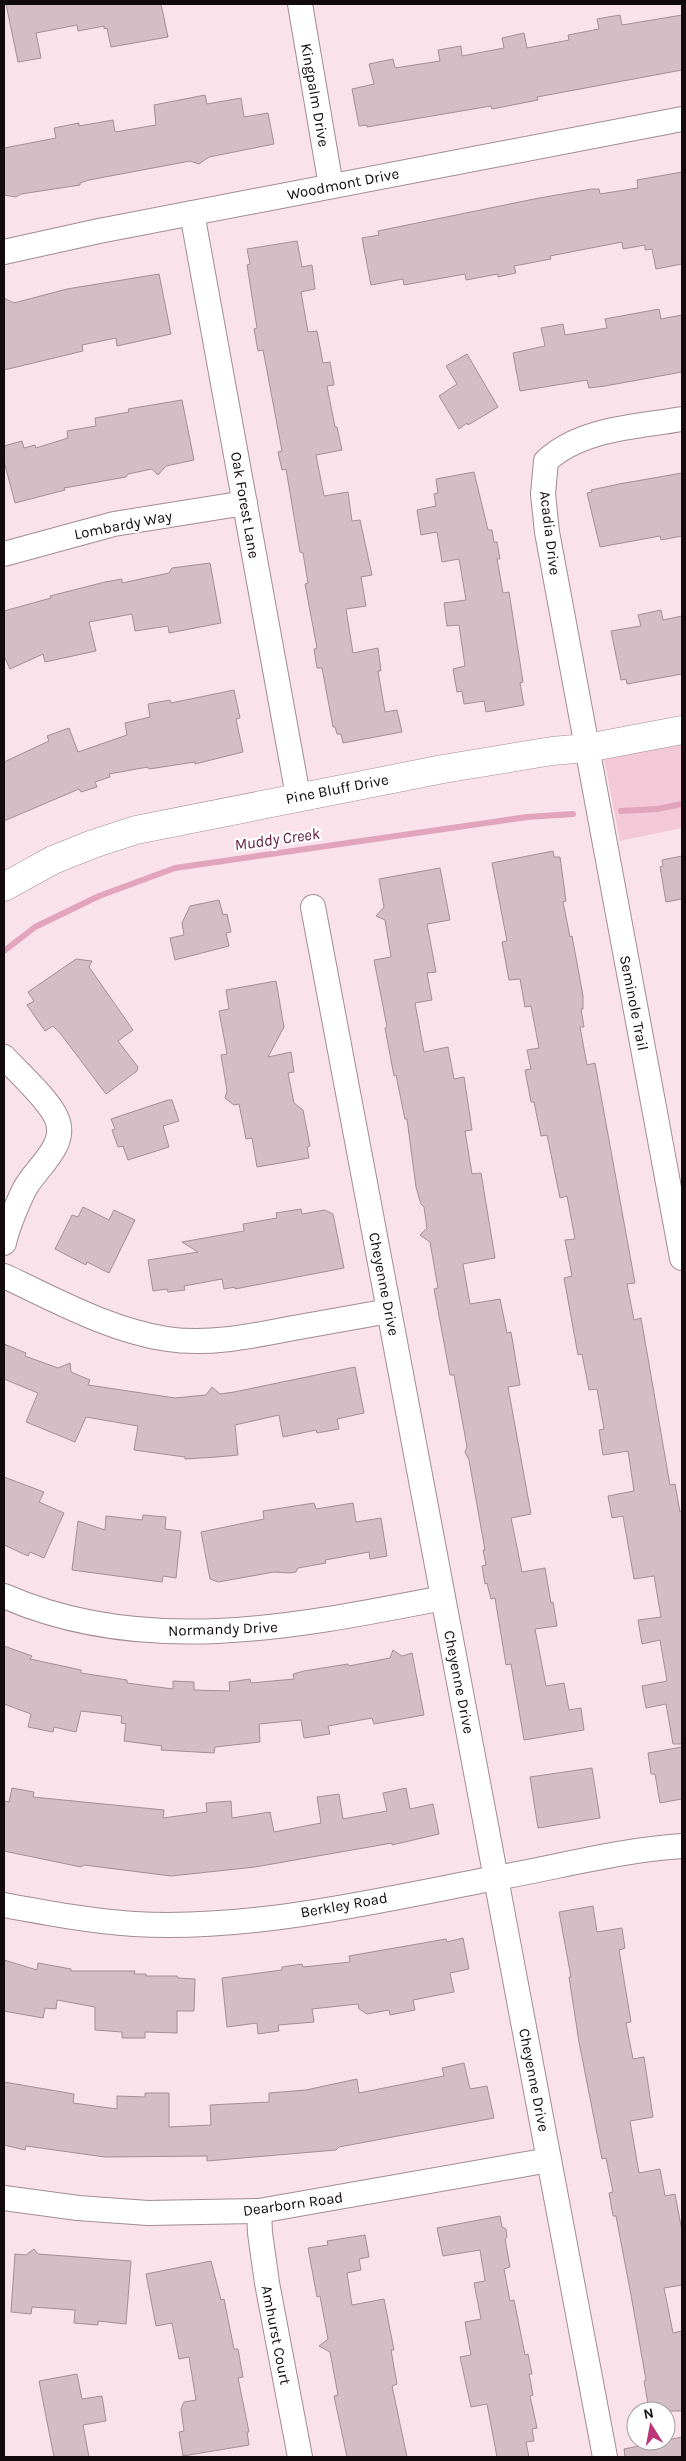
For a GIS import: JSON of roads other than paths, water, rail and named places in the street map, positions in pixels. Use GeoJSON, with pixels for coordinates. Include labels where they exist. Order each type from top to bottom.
{"type":"FeatureCollection","features":[{"type":"Feature","properties":{"kind":"street","name":"Kingpalm Drive"},"geometry":{"type":"LineString","coordinates":[[300,4],[331,186]]}},
{"type":"Feature","properties":{"kind":"street","name":"Woodmont Drive"},"geometry":{"type":"LineString","coordinates":[[4,252],[192,213],[682,119]]}},
{"type":"Feature","properties":{"kind":"street","name":"Oak Forest Lane"},"geometry":{"type":"LineString","coordinates":[[192,213],[298,796]]}},
{"type":"Feature","properties":{"kind":"street","name":"Acadia Drive"},"geometry":{"type":"LineString","coordinates":[[587,748],[546,532],[543,494],[546,461],[570,443],[594,435],[682,419]]}},
{"type":"Feature","properties":{"kind":"street","name":"Lombardy Way"},"geometry":{"type":"LineString","coordinates":[[4,554],[114,524],[245,503]]}},
{"type":"Feature","properties":{"kind":"street","name":"Pine Bluff Drive"},"geometry":{"type":"LineString","coordinates":[[4,887],[53,860],[136,830],[298,796],[443,769],[552,751],[587,748],[682,730]]}},
{"type":"Feature","properties":{"kind":"street","name":"Seminole Trail"},"geometry":{"type":"LineString","coordinates":[[587,748],[682,1258]]}},
{"type":"Feature","properties":{"kind":"street","name":"Cheyenne Drive"},"geometry":{"type":"LineString","coordinates":[[313,907],[605,2457]]}},
{"type":"Feature","properties":{"kind":"street"},"geometry":{"type":"LineString","coordinates":[[4,1057],[57,1117],[60,1132],[56,1145],[25,1188],[12,1216],[4,1243]]}},
{"type":"Feature","properties":{"kind":"street"},"geometry":{"type":"LineString","coordinates":[[4,1276],[88,1315],[128,1330],[166,1339],[200,1342],[250,1336],[389,1311]]}},
{"type":"Feature","properties":{"kind":"street","name":"Normandy Drive"},"geometry":{"type":"LineString","coordinates":[[4,1596],[47,1611],[89,1622],[134,1629],[193,1632],[259,1630],[319,1622],[444,1598]]}},
{"type":"Feature","properties":{"kind":"street","name":"Berkley Road"},"geometry":{"type":"LineString","coordinates":[[4,1904],[82,1920],[136,1924],[194,1924],[258,1919],[496,1878],[620,1854],[682,1846]]}},
{"type":"Feature","properties":{"kind":"street","name":"Dearborn Road"},"geometry":{"type":"LineString","coordinates":[[4,2198],[78,2208],[148,2213],[259,2211],[549,2160]]}},
{"type":"Feature","properties":{"kind":"street","name":"Amhurst Court"},"geometry":{"type":"LineString","coordinates":[[259,2211],[266,2283],[300,2457]]}},
{"type":"Feature","properties":{"kind":"waterway","name":"Muddy Creek"},"geometry":{"type":"LineString","coordinates":[[621,811],[657,809],[682,804]]}},
{"type":"Feature","properties":{"kind":"waterway","name":"Muddy Creek"},"geometry":{"type":"LineString","coordinates":[[4,951],[35,927],[99,896],[175,868],[527,817],[573,814]]}}]}
